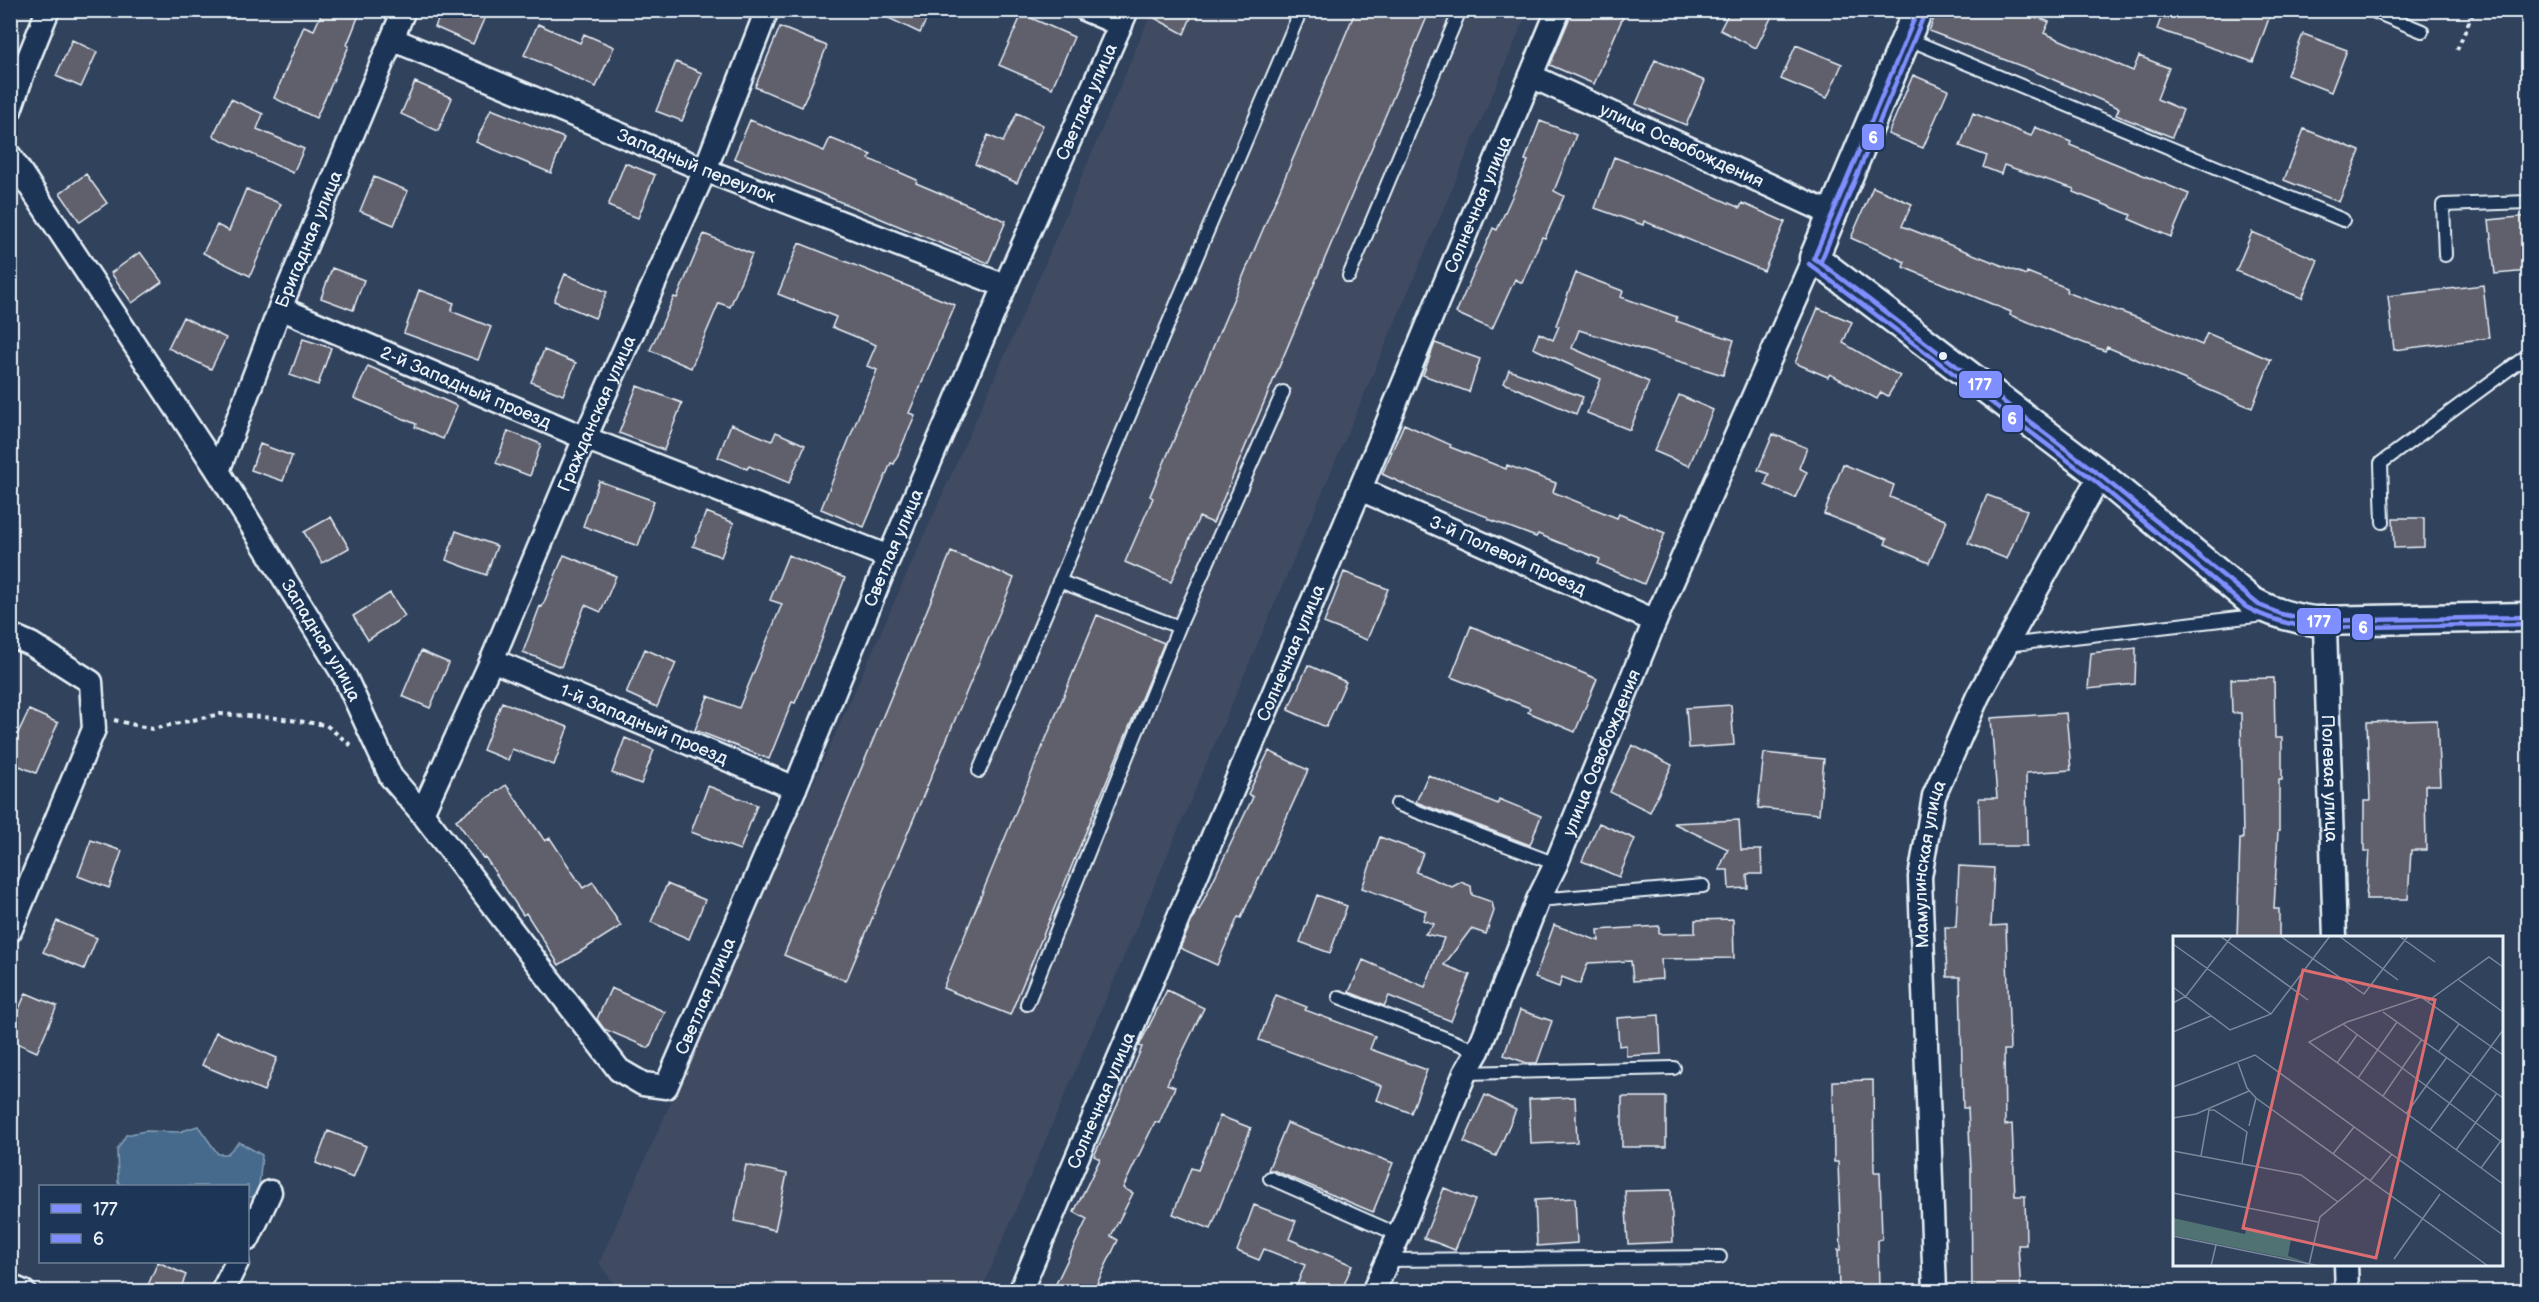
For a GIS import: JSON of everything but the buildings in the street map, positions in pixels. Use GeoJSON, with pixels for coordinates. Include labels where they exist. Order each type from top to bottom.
{"type":"FeatureCollection","features":[{"type":"Feature","properties":{"kind":"street"},"geometry":{"type":"LineString","coordinates":[[10,110],[18,60],[48,10]]}},
{"type":"Feature","properties":{"kind":"street","name":"Бригадная улица"},"geometry":{"type":"LineString","coordinates":[[218,471],[280,308],[404,10]]}},
{"type":"Feature","properties":{"kind":"street","name":"Гражданская улица"},"geometry":{"type":"LineString","coordinates":[[422,813],[492,660],[585,438],[705,170],[767,10]]}},
{"type":"Feature","properties":{"kind":"street"},"geometry":{"type":"LineString","coordinates":[[1086,10],[1124,18]]}},
{"type":"Feature","properties":{"kind":"street","name":"Солнечная улица"},"geometry":{"type":"LineString","coordinates":[[1020,1292],[1360,489],[1558,10]]}},
{"type":"Feature","properties":{"kind":"street","name":"улица Освобождения"},"geometry":{"type":"LineString","coordinates":[[1373,1292],[1399,1235],[1465,1073],[1478,1051],[1538,900],[1556,864],[1655,621],[1814,258],[1918,10]]}},
{"type":"Feature","properties":{"kind":"street","name":"Светлая улица"},"geometry":{"type":"LineString","coordinates":[[666,1087],[795,788],[889,557],[1005,286],[1124,18]]}},
{"type":"Feature","properties":{"kind":"street","name":"Западный переулок"},"geometry":{"type":"LineString","coordinates":[[392,39],[705,170],[1005,286]]}},
{"type":"Feature","properties":{"kind":"street","name":"улица Освобождения"},"geometry":{"type":"LineString","coordinates":[[1531,76],[1832,214]]}},
{"type":"Feature","properties":{"kind":"street","name":"Западная улица"},"geometry":{"type":"LineString","coordinates":[[10,156],[218,471],[345,677],[391,777],[422,813],[619,1070],[643,1084],[666,1087]]}},
{"type":"Feature","properties":{"kind":"street"},"geometry":{"type":"LineString","coordinates":[[1814,258],[2100,475],[2251,601],[2278,614],[2300,619],[2529,617]]}},
{"type":"Feature","properties":{"kind":"street","name":"2-й Западный проезд"},"geometry":{"type":"LineString","coordinates":[[280,308],[585,438],[889,557]]}},
{"type":"Feature","properties":{"kind":"street","name":"Мамулинская улица"},"geometry":{"type":"LineString","coordinates":[[1935,1292],[1920,877],[1934,796],[1978,696],[2100,475]]}},
{"type":"Feature","properties":{"kind":"street","name":"3-й Полевой проезд"},"geometry":{"type":"LineString","coordinates":[[1360,489],[1655,621]]}},
{"type":"Feature","properties":{"kind":"street","name":"Полевая улица"},"geometry":{"type":"LineString","coordinates":[[2330,620],[2325,627],[2325,639],[2335,936]]}},
{"type":"Feature","properties":{"kind":"street"},"geometry":{"type":"LineString","coordinates":[[10,635],[31,644],[91,682],[94,729],[10,931]]}},
{"type":"Feature","properties":{"kind":"street","name":"1-й Западный проезд"},"geometry":{"type":"LineString","coordinates":[[492,660],[795,788]]}},
{"type":"Feature","properties":{"kind":"street"},"geometry":{"type":"LineString","coordinates":[[249,1237],[270,1192]]}},
{"type":"Feature","properties":{"kind":"street"},"geometry":{"type":"LineString","coordinates":[[222,1292],[236,1263]]}},
{"type":"Feature","properties":{"kind":"street"},"geometry":{"type":"LineString","coordinates":[[2346,1266],[2347,1292]]}},
{"type":"Feature","properties":{"kind":"street"},"geometry":{"type":"LineString","coordinates":[[10,1286],[24,1292]]}},
{"type":"Feature","properties":{"kind":"lane"},"geometry":{"type":"LineString","coordinates":[[979,771],[1301,10]]}},
{"type":"Feature","properties":{"kind":"lane"},"geometry":{"type":"LineString","coordinates":[[1349,276],[1460,10]]}},
{"type":"Feature","properties":{"kind":"lane"},"geometry":{"type":"LineString","coordinates":[[2371,10],[2422,31]]}},
{"type":"Feature","properties":{"kind":"lane"},"geometry":{"type":"LineString","coordinates":[[1906,38],[2343,220]]}},
{"type":"Feature","properties":{"kind":"lane"},"geometry":{"type":"LineString","coordinates":[[2445,255],[2443,205],[2529,201]]}},
{"type":"Feature","properties":{"kind":"lane"},"geometry":{"type":"LineString","coordinates":[[2383,522],[2381,463],[2529,355]]}},
{"type":"Feature","properties":{"kind":"lane"},"geometry":{"type":"LineString","coordinates":[[1027,1004],[1179,627],[1283,392]]}},
{"type":"Feature","properties":{"kind":"lane"},"geometry":{"type":"LineString","coordinates":[[1059,581],[1179,627]]}},
{"type":"Feature","properties":{"kind":"lane"},"geometry":{"type":"LineString","coordinates":[[2006,645],[2278,614]]}},
{"type":"Feature","properties":{"kind":"lane"},"geometry":{"type":"LineString","coordinates":[[1398,804],[1556,864]]}},
{"type":"Feature","properties":{"kind":"lane"},"geometry":{"type":"LineString","coordinates":[[1538,900],[1703,886]]}},
{"type":"Feature","properties":{"kind":"lane"},"geometry":{"type":"LineString","coordinates":[[1339,997],[1478,1051]]}},
{"type":"Feature","properties":{"kind":"lane"},"geometry":{"type":"LineString","coordinates":[[1465,1073],[1674,1068]]}},
{"type":"Feature","properties":{"kind":"lane"},"geometry":{"type":"LineString","coordinates":[[1270,1178],[1399,1235]]}},
{"type":"Feature","properties":{"kind":"lane"},"geometry":{"type":"LineString","coordinates":[[1386,1260],[1720,1257]]}},
{"type":"Feature","properties":{"kind":"path"},"geometry":{"type":"LineString","coordinates":[[2457,50],[2474,10]]}},
{"type":"Feature","properties":{"kind":"path"},"geometry":{"type":"LineString","coordinates":[[93,712],[130,725],[152,729],[220,714],[276,718],[326,725],[354,747]]}},
{"type":"Feature","properties":{"kind":"shaded area"},"geometry":{"type":"Polygon","coordinates":[[[1152,11],[1528,11],[981,1291],[619,1291],[599,1263],[1035,287],[1152,11]]]}},
{"type":"Feature","properties":{"kind":"shaded area"},"geometry":{"type":"Polygon","coordinates":[[[198,1126],[218,1154],[227,1154],[239,1142],[262,1155],[258,1197],[249,1197],[249,1185],[122,1185],[118,1182],[117,1150],[126,1135],[145,1131],[179,1132],[198,1126]]]}},
{"type":"Feature","properties":{"kind":"transit line","name":"177"},"geometry":{"type":"LineString","coordinates":[[1814,258],[1918,10]]}},
{"type":"Feature","properties":{"kind":"transit line","name":"6"},"geometry":{"type":"LineString","coordinates":[[1821,261],[1925,13]]}},
{"type":"Feature","properties":{"kind":"transit line","name":"177"},"geometry":{"type":"LineString","coordinates":[[1814,258],[2100,475],[2259,605],[2281,614],[2314,621],[2528,617]]}},
{"type":"Feature","properties":{"kind":"transit line","name":"6"},"geometry":{"type":"LineString","coordinates":[[1809,264],[2095,481],[2246,607],[2279,621],[2314,628],[2528,624]]}}]}
